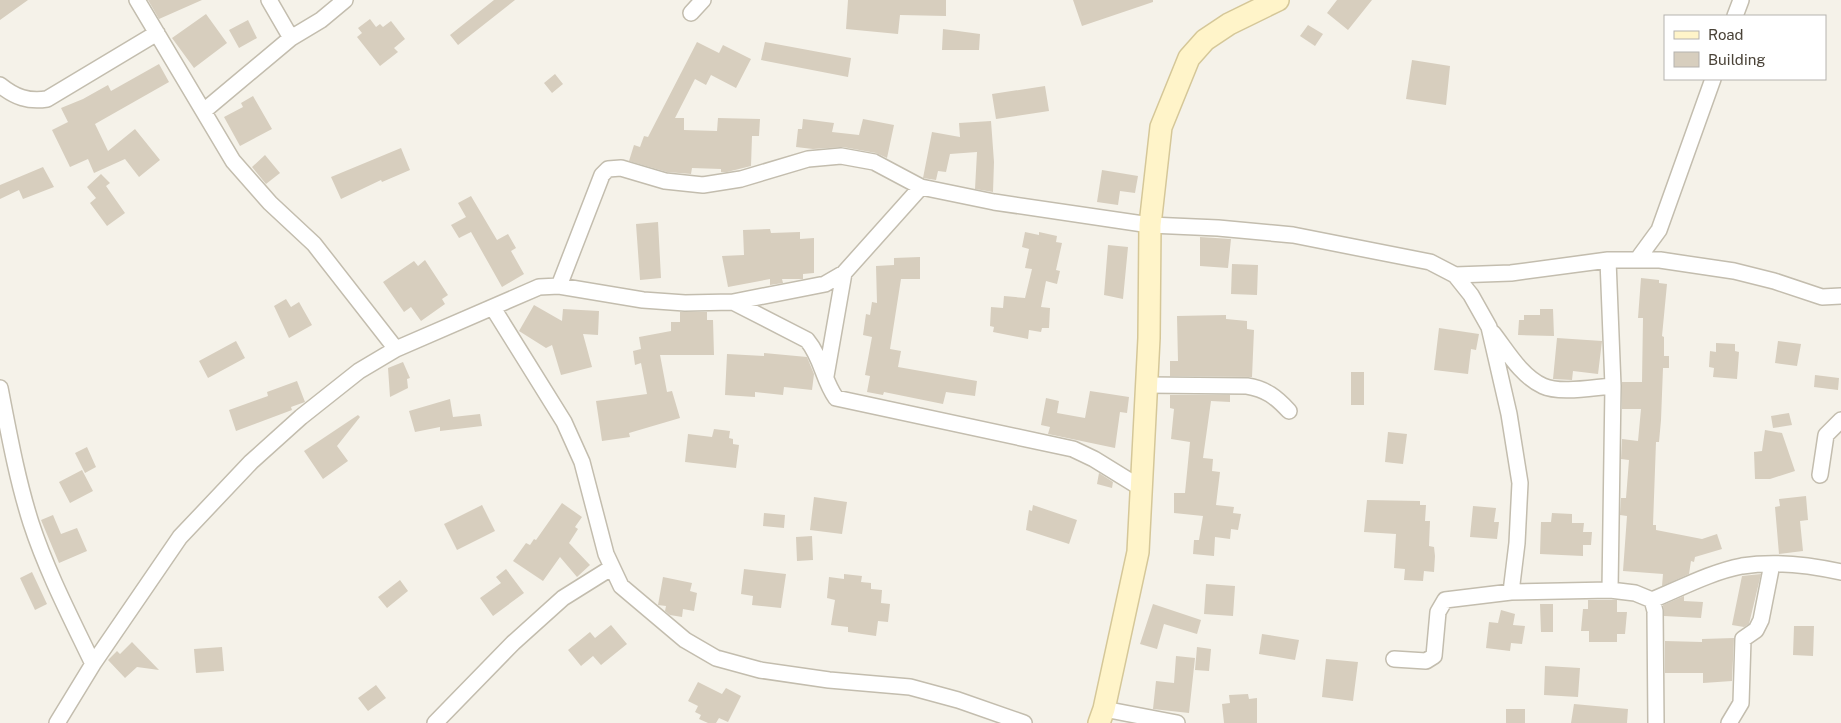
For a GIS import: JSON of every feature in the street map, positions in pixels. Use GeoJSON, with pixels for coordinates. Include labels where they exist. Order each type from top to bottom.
{"type":"FeatureCollection","features":[{"type":"Feature","properties":{"kind":"street"},"geometry":{"type":"LineString","coordinates":[[137,0],[234,161],[270,203],[314,244],[396,349]]}},
{"type":"Feature","properties":{"kind":"street"},"geometry":{"type":"LineString","coordinates":[[269,0],[291,38]]}},
{"type":"Feature","properties":{"kind":"street"},"geometry":{"type":"LineString","coordinates":[[205,110],[291,38],[321,20],[345,0]]}},
{"type":"Feature","properties":{"kind":"street"},"geometry":{"type":"LineString","coordinates":[[691,13],[703,0]]}},
{"type":"Feature","properties":{"kind":"street"},"geometry":{"type":"LineString","coordinates":[[1177,723],[1101,716],[1138,552],[1147,385],[1150,225],[1161,127],[1189,58],[1204,40],[1229,24],[1278,0]]}},
{"type":"Feature","properties":{"kind":"street"},"geometry":{"type":"LineString","coordinates":[[1735,15],[1741,0]]}},
{"type":"Feature","properties":{"kind":"street"},"geometry":{"type":"LineString","coordinates":[[0,86],[12,95],[24,99],[35,101],[47,99],[157,34]]}},
{"type":"Feature","properties":{"kind":"street"},"geometry":{"type":"LineString","coordinates":[[1637,260],[1659,230],[1713,80]]}},
{"type":"Feature","properties":{"kind":"street"},"geometry":{"type":"LineString","coordinates":[[559,286],[602,175],[608,169],[621,168],[664,181],[703,185],[740,179],[808,159],[841,156],[874,162],[921,187],[994,202],[1150,225],[1218,228],[1294,235],[1430,262],[1455,275],[1471,294],[1489,328],[1525,374],[1544,387],[1567,389],[1613,386]]}},
{"type":"Feature","properties":{"kind":"street"},"geometry":{"type":"LineString","coordinates":[[57,723],[93,664],[180,537],[244,469],[308,411],[359,372],[396,349],[539,287],[559,286],[644,300],[685,303],[733,302],[825,284],[844,273],[921,187]]}},
{"type":"Feature","properties":{"kind":"street"},"geometry":{"type":"LineString","coordinates":[[1455,275],[1511,273],[1608,260],[1660,260],[1734,271],[1774,280],[1822,297],[1841,296]]}},
{"type":"Feature","properties":{"kind":"street"},"geometry":{"type":"LineString","coordinates":[[1608,260],[1613,386],[1610,590]]}},
{"type":"Feature","properties":{"kind":"street"},"geometry":{"type":"LineString","coordinates":[[826,376],[844,273]]}},
{"type":"Feature","properties":{"kind":"street"},"geometry":{"type":"LineString","coordinates":[[733,302],[807,340],[816,351],[830,389],[836,398],[1073,449],[1094,459],[1141,488]]}},
{"type":"Feature","properties":{"kind":"street"},"geometry":{"type":"LineString","coordinates":[[493,308],[564,422],[578,454],[611,568],[621,586],[685,640],[716,658],[780,673],[829,680],[910,687],[958,700],[1024,723]]}},
{"type":"Feature","properties":{"kind":"street"},"geometry":{"type":"LineString","coordinates":[[1489,328],[1509,414],[1520,483],[1512,592]]}},
{"type":"Feature","properties":{"kind":"street"},"geometry":{"type":"LineString","coordinates":[[1147,385],[1254,387],[1274,395],[1289,411]]}},
{"type":"Feature","properties":{"kind":"street"},"geometry":{"type":"LineString","coordinates":[[0,388],[18,477],[31,524],[61,598],[93,664]]}},
{"type":"Feature","properties":{"kind":"street"},"geometry":{"type":"LineString","coordinates":[[1820,475],[1826,435],[1841,420]]}},
{"type":"Feature","properties":{"kind":"street"},"geometry":{"type":"LineString","coordinates":[[1394,659],[1426,662],[1434,656],[1438,612],[1445,600],[1512,592],[1610,590],[1635,592],[1652,600],[1717,573],[1742,566],[1772,564],[1841,572]]}},
{"type":"Feature","properties":{"kind":"street"},"geometry":{"type":"LineString","coordinates":[[1729,723],[1741,703],[1743,639],[1756,630],[1761,620],[1772,564]]}},
{"type":"Feature","properties":{"kind":"street"},"geometry":{"type":"LineString","coordinates":[[436,723],[514,643],[563,598],[611,568]]}},
{"type":"Feature","properties":{"kind":"street"},"geometry":{"type":"LineString","coordinates":[[1652,600],[1657,626],[1656,723]]}},
{"type":"Feature","properties":{"kind":"building"},"geometry":{"type":"Polygon","coordinates":[[[0,0],[28,0],[0,20],[0,0]]]}},
{"type":"Feature","properties":{"kind":"building"},"geometry":{"type":"Polygon","coordinates":[[[148,0],[202,0],[159,19],[148,0]]]}},
{"type":"Feature","properties":{"kind":"building"},"geometry":{"type":"Polygon","coordinates":[[[494,0],[515,0],[458,45],[450,35],[494,0]]]}},
{"type":"Feature","properties":{"kind":"building"},"geometry":{"type":"Polygon","coordinates":[[[848,0],[946,0],[946,16],[900,15],[898,34],[846,29],[848,0]]]}},
{"type":"Feature","properties":{"kind":"building"},"geometry":{"type":"Polygon","coordinates":[[[1073,0],[1153,0],[1153,2],[1082,26],[1073,0]]]}},
{"type":"Feature","properties":{"kind":"building"},"geometry":{"type":"Polygon","coordinates":[[[1337,0],[1372,0],[1348,30],[1327,13],[1337,0]]]}},
{"type":"Feature","properties":{"kind":"building"},"geometry":{"type":"Polygon","coordinates":[[[206,14],[227,43],[194,68],[172,38],[206,14]]]}},
{"type":"Feature","properties":{"kind":"building"},"geometry":{"type":"Polygon","coordinates":[[[370,19],[376,27],[380,24],[383,27],[391,21],[405,39],[394,48],[398,52],[380,66],[357,37],[362,33],[358,28],[370,19]]]}},
{"type":"Feature","properties":{"kind":"building"},"geometry":{"type":"Polygon","coordinates":[[[248,20],[257,38],[239,48],[229,30],[248,20]]]}},
{"type":"Feature","properties":{"kind":"building"},"geometry":{"type":"Polygon","coordinates":[[[1308,25],[1323,34],[1315,46],[1300,36],[1308,25]]]}},
{"type":"Feature","properties":{"kind":"building"},"geometry":{"type":"Polygon","coordinates":[[[943,29],[980,34],[979,50],[942,50],[943,29]]]}},
{"type":"Feature","properties":{"kind":"building"},"geometry":{"type":"Polygon","coordinates":[[[697,42],[719,53],[723,45],[751,59],[736,88],[711,75],[706,85],[695,79],[675,118],[684,118],[684,130],[717,131],[718,118],[760,119],[759,136],[752,136],[751,166],[727,172],[721,172],[721,169],[692,168],[691,174],[667,172],[629,161],[634,145],[640,147],[644,136],[648,137],[697,42]]]}},
{"type":"Feature","properties":{"kind":"building"},"geometry":{"type":"Polygon","coordinates":[[[765,42],[851,58],[848,77],[761,60],[765,42]]]}},
{"type":"Feature","properties":{"kind":"building"},"geometry":{"type":"Polygon","coordinates":[[[1412,60],[1450,66],[1446,105],[1406,99],[1412,60]]]}},
{"type":"Feature","properties":{"kind":"building"},"geometry":{"type":"Polygon","coordinates":[[[159,64],[169,82],[95,124],[108,151],[135,129],[160,160],[139,177],[125,159],[94,173],[88,159],[70,167],[52,130],[68,122],[61,108],[83,99],[108,85],[111,91],[159,64]]]}},
{"type":"Feature","properties":{"kind":"building"},"geometry":{"type":"Polygon","coordinates":[[[555,74],[563,84],[552,93],[544,83],[555,74]]]}},
{"type":"Feature","properties":{"kind":"building"},"geometry":{"type":"Polygon","coordinates":[[[1045,86],[1049,111],[996,119],[992,94],[1045,86]]]}},
{"type":"Feature","properties":{"kind":"building"},"geometry":{"type":"Polygon","coordinates":[[[253,96],[272,129],[240,146],[224,117],[243,107],[241,103],[253,96]]]}},
{"type":"Feature","properties":{"kind":"building"},"geometry":{"type":"Polygon","coordinates":[[[803,119],[834,123],[832,132],[859,135],[863,119],[894,125],[887,158],[876,153],[843,147],[813,149],[796,147],[798,129],[802,129],[803,119]]]}},
{"type":"Feature","properties":{"kind":"building"},"geometry":{"type":"Polygon","coordinates":[[[991,121],[994,162],[993,192],[975,189],[977,152],[950,154],[946,172],[938,171],[936,180],[923,178],[932,132],[960,137],[959,123],[991,121]]]}},
{"type":"Feature","properties":{"kind":"building"},"geometry":{"type":"Polygon","coordinates":[[[401,148],[410,170],[382,182],[381,180],[341,199],[331,177],[401,148]]]}},
{"type":"Feature","properties":{"kind":"building"},"geometry":{"type":"Polygon","coordinates":[[[265,155],[280,173],[266,184],[252,167],[265,155]]]}},
{"type":"Feature","properties":{"kind":"building"},"geometry":{"type":"Polygon","coordinates":[[[43,167],[54,187],[23,199],[19,190],[0,199],[0,185],[43,167]]]}},
{"type":"Feature","properties":{"kind":"building"},"geometry":{"type":"Polygon","coordinates":[[[1102,170],[1138,176],[1135,193],[1120,191],[1118,205],[1097,202],[1102,170]]]}},
{"type":"Feature","properties":{"kind":"building"},"geometry":{"type":"Polygon","coordinates":[[[101,174],[110,183],[106,186],[125,213],[107,226],[90,203],[96,198],[87,187],[101,174]]]}},
{"type":"Feature","properties":{"kind":"building"},"geometry":{"type":"Polygon","coordinates":[[[471,196],[497,240],[508,234],[516,248],[511,251],[524,274],[502,287],[471,232],[459,238],[451,225],[466,217],[458,203],[471,196]]]}},
{"type":"Feature","properties":{"kind":"building"},"geometry":{"type":"Polygon","coordinates":[[[658,222],[661,278],[640,280],[636,224],[658,222]]]}},
{"type":"Feature","properties":{"kind":"building"},"geometry":{"type":"Polygon","coordinates":[[[770,229],[771,233],[800,232],[800,239],[814,238],[814,273],[803,274],[803,279],[782,279],[783,283],[770,285],[770,279],[728,287],[722,256],[744,255],[743,230],[770,229]]]}},
{"type":"Feature","properties":{"kind":"building"},"geometry":{"type":"Polygon","coordinates":[[[1025,232],[1039,235],[1039,232],[1057,236],[1056,242],[1062,243],[1056,270],[1060,271],[1057,284],[1046,281],[1041,307],[1050,308],[1049,328],[1042,328],[1041,332],[1029,330],[1028,339],[993,332],[994,327],[990,326],[991,307],[1003,308],[1004,296],[1025,298],[1032,269],[1025,268],[1029,249],[1022,247],[1025,232]]]}},
{"type":"Feature","properties":{"kind":"building"},"geometry":{"type":"Polygon","coordinates":[[[1200,237],[1231,239],[1228,268],[1200,266],[1200,237]]]}},
{"type":"Feature","properties":{"kind":"building"},"geometry":{"type":"Polygon","coordinates":[[[1108,245],[1128,247],[1123,299],[1104,295],[1108,245]]]}},
{"type":"Feature","properties":{"kind":"building"},"geometry":{"type":"Polygon","coordinates":[[[920,257],[920,279],[901,279],[890,349],[901,351],[898,367],[977,381],[975,396],[946,392],[943,404],[884,392],[883,395],[867,392],[870,376],[865,375],[872,337],[863,335],[866,314],[870,315],[872,302],[877,303],[876,266],[894,265],[894,258],[920,257]]]}},
{"type":"Feature","properties":{"kind":"building"},"geometry":{"type":"Polygon","coordinates":[[[425,260],[448,295],[442,299],[445,304],[421,321],[411,307],[404,312],[383,282],[414,261],[418,266],[425,260]]]}},
{"type":"Feature","properties":{"kind":"building"},"geometry":{"type":"Polygon","coordinates":[[[1232,264],[1258,265],[1257,295],[1231,294],[1232,264]]]}},
{"type":"Feature","properties":{"kind":"building"},"geometry":{"type":"Polygon","coordinates":[[[1641,278],[1659,280],[1659,283],[1667,284],[1662,336],[1664,337],[1664,356],[1669,356],[1669,368],[1663,368],[1659,442],[1656,442],[1653,525],[1656,525],[1656,530],[1702,539],[1717,534],[1722,549],[1695,557],[1694,562],[1691,561],[1689,574],[1662,586],[1663,574],[1623,571],[1627,516],[1620,515],[1621,498],[1626,498],[1629,460],[1621,459],[1622,439],[1638,441],[1641,409],[1622,409],[1622,382],[1642,382],[1643,318],[1638,318],[1641,278]]]}},
{"type":"Feature","properties":{"kind":"building"},"geometry":{"type":"Polygon","coordinates":[[[286,299],[291,307],[299,302],[312,325],[289,338],[274,306],[286,299]]]}},
{"type":"Feature","properties":{"kind":"building"},"geometry":{"type":"Polygon","coordinates":[[[534,305],[562,321],[563,309],[599,311],[598,335],[583,334],[592,367],[561,375],[552,345],[546,348],[519,331],[534,305]]]}},
{"type":"Feature","properties":{"kind":"building"},"geometry":{"type":"Polygon","coordinates":[[[1540,309],[1553,309],[1554,336],[1518,335],[1519,320],[1524,320],[1524,315],[1540,315],[1540,309]]]}},
{"type":"Feature","properties":{"kind":"building"},"geometry":{"type":"Polygon","coordinates":[[[680,312],[707,312],[707,320],[713,320],[714,355],[660,355],[667,392],[672,391],[680,418],[629,433],[630,437],[602,441],[596,401],[647,394],[641,363],[635,365],[633,351],[641,349],[639,337],[671,331],[671,322],[680,322],[680,312]]]}},
{"type":"Feature","properties":{"kind":"building"},"geometry":{"type":"Polygon","coordinates":[[[1226,315],[1226,319],[1247,321],[1247,329],[1254,330],[1252,377],[1170,376],[1170,361],[1178,361],[1177,316],[1226,315]]]}},
{"type":"Feature","properties":{"kind":"building"},"geometry":{"type":"Polygon","coordinates":[[[1439,328],[1479,334],[1476,350],[1471,349],[1468,374],[1434,370],[1439,328]]]}},
{"type":"Feature","properties":{"kind":"building"},"geometry":{"type":"Polygon","coordinates":[[[1557,338],[1602,341],[1598,374],[1573,371],[1572,380],[1553,379],[1557,338]]]}},
{"type":"Feature","properties":{"kind":"building"},"geometry":{"type":"Polygon","coordinates":[[[236,341],[245,358],[208,378],[199,361],[236,341]]]}},
{"type":"Feature","properties":{"kind":"building"},"geometry":{"type":"Polygon","coordinates":[[[1778,341],[1801,344],[1797,366],[1775,363],[1778,341]]]}},
{"type":"Feature","properties":{"kind":"building"},"geometry":{"type":"Polygon","coordinates":[[[1716,343],[1735,344],[1735,351],[1739,352],[1737,379],[1713,377],[1714,368],[1709,367],[1710,351],[1716,352],[1716,343]]]}},
{"type":"Feature","properties":{"kind":"building"},"geometry":{"type":"Polygon","coordinates":[[[764,353],[807,357],[814,374],[812,390],[784,387],[783,395],[755,392],[755,397],[725,395],[727,354],[764,356],[764,353]]]}},
{"type":"Feature","properties":{"kind":"building"},"geometry":{"type":"Polygon","coordinates":[[[403,362],[410,378],[407,379],[408,388],[390,397],[388,368],[403,362]]]}},
{"type":"Feature","properties":{"kind":"building"},"geometry":{"type":"Polygon","coordinates":[[[1351,372],[1364,372],[1364,405],[1351,405],[1351,372]]]}},
{"type":"Feature","properties":{"kind":"building"},"geometry":{"type":"Polygon","coordinates":[[[1815,375],[1839,378],[1838,390],[1814,387],[1815,375]]]}},
{"type":"Feature","properties":{"kind":"building"},"geometry":{"type":"Polygon","coordinates":[[[297,381],[305,402],[291,407],[292,410],[236,431],[229,410],[268,396],[267,392],[297,381]]]}},
{"type":"Feature","properties":{"kind":"building"},"geometry":{"type":"Polygon","coordinates":[[[1090,391],[1129,397],[1127,413],[1120,412],[1115,448],[1048,434],[1050,427],[1041,425],[1046,398],[1059,401],[1057,413],[1085,418],[1090,391]]]}},
{"type":"Feature","properties":{"kind":"building"},"geometry":{"type":"Polygon","coordinates":[[[1170,395],[1230,395],[1230,402],[1211,401],[1203,458],[1213,459],[1212,471],[1220,472],[1216,505],[1234,507],[1233,513],[1241,514],[1238,530],[1231,529],[1230,539],[1215,537],[1214,556],[1193,554],[1194,540],[1199,540],[1203,516],[1174,513],[1174,493],[1185,493],[1190,442],[1171,439],[1174,409],[1170,408],[1170,395]]]}},
{"type":"Feature","properties":{"kind":"building"},"geometry":{"type":"Polygon","coordinates":[[[450,399],[453,417],[480,414],[482,426],[440,431],[440,427],[415,432],[409,411],[450,399]]]}},
{"type":"Feature","properties":{"kind":"building"},"geometry":{"type":"Polygon","coordinates":[[[1789,413],[1792,425],[1773,428],[1771,416],[1789,413]]]}},
{"type":"Feature","properties":{"kind":"building"},"geometry":{"type":"Polygon","coordinates":[[[358,415],[360,417],[337,446],[348,461],[323,479],[304,451],[358,415]]]}},
{"type":"Feature","properties":{"kind":"building"},"geometry":{"type":"Polygon","coordinates":[[[714,429],[730,431],[729,438],[733,439],[733,444],[739,445],[736,468],[685,462],[688,434],[712,437],[714,429]]]}},
{"type":"Feature","properties":{"kind":"building"},"geometry":{"type":"Polygon","coordinates":[[[1765,430],[1782,433],[1795,471],[1770,479],[1755,479],[1754,452],[1762,451],[1765,430]]]}},
{"type":"Feature","properties":{"kind":"building"},"geometry":{"type":"Polygon","coordinates":[[[1388,432],[1407,434],[1403,464],[1385,462],[1388,432]]]}},
{"type":"Feature","properties":{"kind":"building"},"geometry":{"type":"Polygon","coordinates":[[[87,447],[96,467],[85,473],[75,453],[87,447]]]}},
{"type":"Feature","properties":{"kind":"building"},"geometry":{"type":"Polygon","coordinates":[[[82,470],[93,491],[70,503],[59,482],[82,470]]]}},
{"type":"Feature","properties":{"kind":"building"},"geometry":{"type":"Polygon","coordinates":[[[1099,473],[1113,482],[1112,488],[1097,484],[1099,473]]]}},
{"type":"Feature","properties":{"kind":"building"},"geometry":{"type":"Polygon","coordinates":[[[1806,496],[1808,520],[1800,521],[1803,551],[1779,554],[1775,507],[1780,506],[1779,499],[1806,496]]]}},
{"type":"Feature","properties":{"kind":"building"},"geometry":{"type":"Polygon","coordinates":[[[814,497],[847,502],[842,534],[810,530],[814,497]]]}},
{"type":"Feature","properties":{"kind":"building"},"geometry":{"type":"Polygon","coordinates":[[[1367,500],[1420,501],[1420,505],[1426,505],[1425,521],[1430,521],[1429,546],[1434,547],[1435,556],[1434,572],[1424,571],[1423,581],[1404,580],[1405,569],[1394,568],[1396,534],[1364,532],[1367,500]]]}},
{"type":"Feature","properties":{"kind":"building"},"geometry":{"type":"Polygon","coordinates":[[[562,503],[582,517],[575,527],[578,529],[569,543],[590,565],[577,577],[560,557],[543,581],[513,561],[526,543],[530,545],[534,539],[536,540],[562,503]]]}},
{"type":"Feature","properties":{"kind":"building"},"geometry":{"type":"Polygon","coordinates":[[[482,505],[495,531],[457,550],[444,524],[482,505]]]}},
{"type":"Feature","properties":{"kind":"building"},"geometry":{"type":"Polygon","coordinates":[[[1033,505],[1077,520],[1069,544],[1026,530],[1029,510],[1032,511],[1033,505]]]}},
{"type":"Feature","properties":{"kind":"building"},"geometry":{"type":"Polygon","coordinates":[[[1473,506],[1496,508],[1494,522],[1499,522],[1497,539],[1470,537],[1473,506]]]}},
{"type":"Feature","properties":{"kind":"building"},"geometry":{"type":"Polygon","coordinates":[[[764,513],[785,515],[784,528],[763,526],[764,513]]]}},
{"type":"Feature","properties":{"kind":"building"},"geometry":{"type":"Polygon","coordinates":[[[1552,513],[1572,514],[1572,523],[1584,523],[1583,532],[1592,532],[1591,545],[1583,545],[1583,556],[1540,554],[1541,522],[1551,522],[1552,513]]]}},
{"type":"Feature","properties":{"kind":"building"},"geometry":{"type":"Polygon","coordinates":[[[53,515],[61,534],[77,528],[87,551],[59,563],[41,520],[53,515]]]}},
{"type":"Feature","properties":{"kind":"building"},"geometry":{"type":"Polygon","coordinates":[[[812,536],[813,560],[797,561],[796,537],[812,536]]]}},
{"type":"Feature","properties":{"kind":"building"},"geometry":{"type":"Polygon","coordinates":[[[506,569],[524,593],[493,616],[480,598],[501,583],[496,577],[506,569]]]}},
{"type":"Feature","properties":{"kind":"building"},"geometry":{"type":"Polygon","coordinates":[[[744,569],[786,574],[781,608],[752,605],[753,596],[741,594],[744,569]]]}},
{"type":"Feature","properties":{"kind":"building"},"geometry":{"type":"Polygon","coordinates":[[[32,572],[47,604],[35,610],[20,578],[32,572]]]}},
{"type":"Feature","properties":{"kind":"building"},"geometry":{"type":"Polygon","coordinates":[[[844,574],[862,576],[861,582],[871,583],[871,589],[882,590],[881,603],[890,604],[888,622],[878,621],[876,636],[848,632],[848,627],[831,625],[835,600],[827,598],[829,577],[844,579],[844,574]]]}},
{"type":"Feature","properties":{"kind":"building"},"geometry":{"type":"Polygon","coordinates":[[[1761,574],[1749,624],[1744,627],[1732,625],[1742,576],[1761,574]]]}},
{"type":"Feature","properties":{"kind":"building"},"geometry":{"type":"Polygon","coordinates":[[[663,577],[692,583],[690,591],[697,593],[694,611],[683,609],[682,617],[670,615],[665,611],[666,606],[658,605],[663,577]]]}},
{"type":"Feature","properties":{"kind":"building"},"geometry":{"type":"Polygon","coordinates":[[[400,580],[408,591],[387,608],[378,597],[400,580]]]}},
{"type":"Feature","properties":{"kind":"building"},"geometry":{"type":"Polygon","coordinates":[[[1206,584],[1235,586],[1233,616],[1204,614],[1206,584]]]}},
{"type":"Feature","properties":{"kind":"building"},"geometry":{"type":"Polygon","coordinates":[[[1684,596],[1684,601],[1703,602],[1701,618],[1664,616],[1663,605],[1684,596]]]}},
{"type":"Feature","properties":{"kind":"building"},"geometry":{"type":"Polygon","coordinates":[[[1588,600],[1617,600],[1617,612],[1627,612],[1625,634],[1617,634],[1617,642],[1589,642],[1589,631],[1581,631],[1583,609],[1588,609],[1588,600]]]}},
{"type":"Feature","properties":{"kind":"building"},"geometry":{"type":"Polygon","coordinates":[[[1153,604],[1201,620],[1197,634],[1164,624],[1157,649],[1140,644],[1153,604]]]}},
{"type":"Feature","properties":{"kind":"building"},"geometry":{"type":"Polygon","coordinates":[[[1540,604],[1553,604],[1553,632],[1541,632],[1540,604]]]}},
{"type":"Feature","properties":{"kind":"building"},"geometry":{"type":"Polygon","coordinates":[[[1501,610],[1515,614],[1513,625],[1525,626],[1522,644],[1511,643],[1510,651],[1486,648],[1489,622],[1498,623],[1501,610]]]}},
{"type":"Feature","properties":{"kind":"building"},"geometry":{"type":"Polygon","coordinates":[[[611,625],[627,644],[601,665],[593,656],[581,666],[568,650],[590,632],[595,638],[611,625]]]}},
{"type":"Feature","properties":{"kind":"building"},"geometry":{"type":"Polygon","coordinates":[[[1794,626],[1814,626],[1813,656],[1793,655],[1794,626]]]}},
{"type":"Feature","properties":{"kind":"building"},"geometry":{"type":"Polygon","coordinates":[[[1262,634],[1299,640],[1295,660],[1259,654],[1262,634]]]}},
{"type":"Feature","properties":{"kind":"building"},"geometry":{"type":"Polygon","coordinates":[[[1734,638],[1732,681],[1703,683],[1703,673],[1665,673],[1665,641],[1702,642],[1702,639],[1734,638]]]}},
{"type":"Feature","properties":{"kind":"building"},"geometry":{"type":"Polygon","coordinates":[[[132,642],[159,670],[137,667],[125,678],[108,660],[117,651],[120,654],[132,642]]]}},
{"type":"Feature","properties":{"kind":"building"},"geometry":{"type":"Polygon","coordinates":[[[222,647],[224,671],[196,673],[194,649],[222,647]]]}},
{"type":"Feature","properties":{"kind":"building"},"geometry":{"type":"Polygon","coordinates":[[[1197,647],[1211,649],[1209,671],[1195,670],[1197,647]]]}},
{"type":"Feature","properties":{"kind":"building"},"geometry":{"type":"Polygon","coordinates":[[[1176,656],[1195,658],[1189,713],[1153,709],[1156,681],[1174,683],[1176,656]]]}},
{"type":"Feature","properties":{"kind":"building"},"geometry":{"type":"Polygon","coordinates":[[[1326,659],[1358,662],[1353,701],[1322,697],[1326,659]]]}},
{"type":"Feature","properties":{"kind":"building"},"geometry":{"type":"Polygon","coordinates":[[[1545,666],[1580,668],[1578,697],[1544,695],[1545,666]]]}},
{"type":"Feature","properties":{"kind":"building"},"geometry":{"type":"Polygon","coordinates":[[[698,682],[722,694],[726,688],[741,696],[728,722],[719,718],[716,723],[708,723],[699,719],[701,715],[695,712],[698,706],[688,701],[698,682]]]}},
{"type":"Feature","properties":{"kind":"building"},"geometry":{"type":"Polygon","coordinates":[[[376,685],[386,698],[368,711],[358,698],[376,685]]]}},
{"type":"Feature","properties":{"kind":"building"},"geometry":{"type":"Polygon","coordinates":[[[1248,694],[1249,699],[1257,698],[1257,723],[1224,723],[1222,704],[1230,703],[1229,695],[1248,694]]]}},
{"type":"Feature","properties":{"kind":"building"},"geometry":{"type":"Polygon","coordinates":[[[1574,704],[1628,709],[1627,723],[1571,723],[1574,704]]]}},
{"type":"Feature","properties":{"kind":"building"},"geometry":{"type":"Polygon","coordinates":[[[1506,709],[1525,709],[1525,723],[1506,723],[1506,709]]]}}]}
